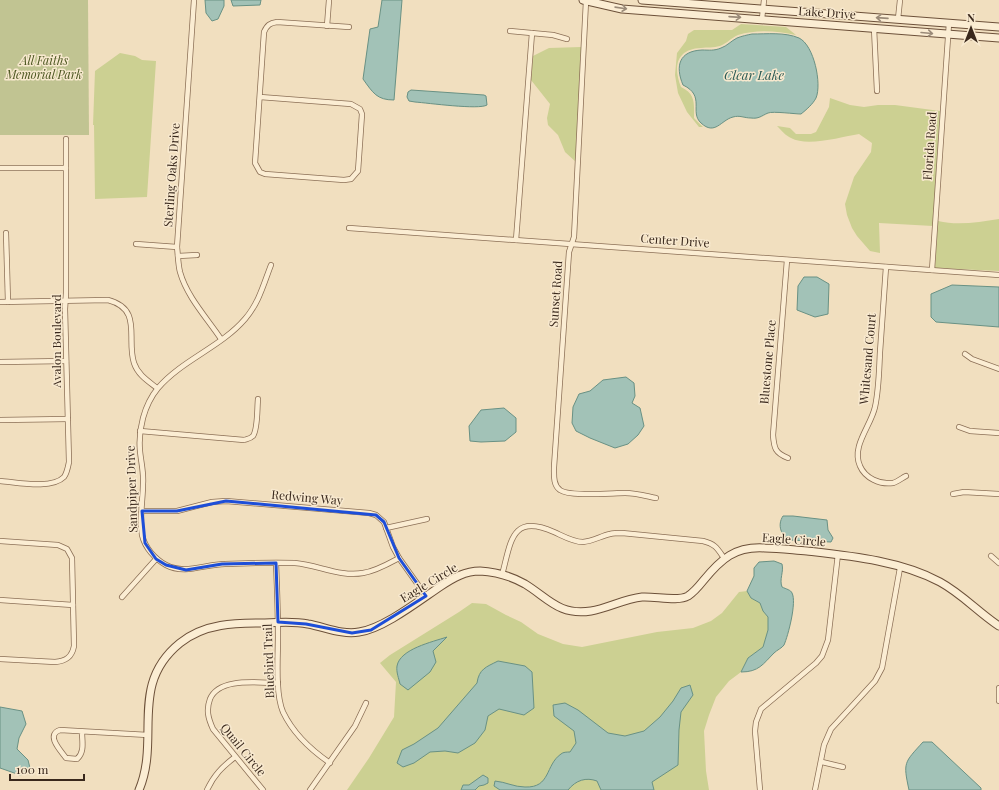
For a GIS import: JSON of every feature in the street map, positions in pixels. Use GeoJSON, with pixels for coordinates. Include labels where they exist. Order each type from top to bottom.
{"type":"FeatureCollection","features":[{"type":"Feature","properties":{"kind":"street","name":"Sterling Oaks Drive"},"geometry":{"type":"LineString","coordinates":[[194,0],[177,247],[180,272],[186,287],[221,339]]}},
{"type":"Feature","properties":{"kind":"street"},"geometry":{"type":"LineString","coordinates":[[327,26],[329,0]]}},
{"type":"Feature","properties":{"kind":"street","name":"Lake Drive"},"geometry":{"type":"LineString","coordinates":[[643,0],[999,27]]}},
{"type":"Feature","properties":{"kind":"street"},"geometry":{"type":"LineString","coordinates":[[762,19],[764,0]]}},
{"type":"Feature","properties":{"kind":"street"},"geometry":{"type":"LineString","coordinates":[[898,19],[900,0]]}},
{"type":"Feature","properties":{"kind":"street","name":"Lake Drive"},"geometry":{"type":"LineString","coordinates":[[585,1],[622,9],[999,38]]}},
{"type":"Feature","properties":{"kind":"street","name":"Sunset Road"},"geometry":{"type":"LineString","coordinates":[[585,1],[574,237],[569,252],[554,481],[559,490],[565,492],[577,494],[626,493],[656,498]]}},
{"type":"Feature","properties":{"kind":"street"},"geometry":{"type":"LineString","coordinates":[[260,97],[351,104],[360,109],[362,114],[358,171],[355,176],[351,179],[344,180],[266,174],[260,172],[255,164],[264,32],[268,24],[277,22],[349,27]]}},
{"type":"Feature","properties":{"kind":"street","name":"Florida Road"},"geometry":{"type":"LineString","coordinates":[[932,270],[948,23]]}},
{"type":"Feature","properties":{"kind":"street"},"geometry":{"type":"LineString","coordinates":[[874,28],[878,91]]}},
{"type":"Feature","properties":{"kind":"street"},"geometry":{"type":"LineString","coordinates":[[510,32],[553,35],[567,39]]}},
{"type":"Feature","properties":{"kind":"street"},"geometry":{"type":"LineString","coordinates":[[516,240],[532,33]]}},
{"type":"Feature","properties":{"kind":"street","name":"Avalon Boulevard"},"geometry":{"type":"LineString","coordinates":[[0,480],[52,484],[64,477],[68,470],[66,361],[66,139]]}},
{"type":"Feature","properties":{"kind":"street"},"geometry":{"type":"LineString","coordinates":[[0,168],[66,168]]}},
{"type":"Feature","properties":{"kind":"street","name":"Center Drive"},"geometry":{"type":"LineString","coordinates":[[349,228],[999,276]]}},
{"type":"Feature","properties":{"kind":"street"},"geometry":{"type":"LineString","coordinates":[[6,233],[8,302]]}},
{"type":"Feature","properties":{"kind":"street"},"geometry":{"type":"LineString","coordinates":[[136,244],[177,247]]}},
{"type":"Feature","properties":{"kind":"street"},"geometry":{"type":"LineString","coordinates":[[178,256],[197,255]]}},
{"type":"Feature","properties":{"kind":"street","name":"Bluestone Place"},"geometry":{"type":"LineString","coordinates":[[787,260],[773,444],[777,452],[788,458]]}},
{"type":"Feature","properties":{"kind":"street","name":"Sandpiper Drive"},"geometry":{"type":"LineString","coordinates":[[156,559],[145,543],[141,526],[143,476],[140,452],[140,432],[146,410],[157,388],[245,319],[257,301],[271,265]]}},
{"type":"Feature","properties":{"kind":"street","name":"Whitesand Court"},"geometry":{"type":"LineString","coordinates":[[886,267],[878,391],[872,419],[861,438],[858,447],[858,461],[860,467],[869,478],[886,483],[893,483],[906,476]]}},
{"type":"Feature","properties":{"kind":"street"},"geometry":{"type":"LineString","coordinates":[[0,302],[108,300],[116,302],[130,318],[134,363],[142,376],[157,388]]}},
{"type":"Feature","properties":{"kind":"street"},"geometry":{"type":"LineString","coordinates":[[965,354],[972,359],[999,369]]}},
{"type":"Feature","properties":{"kind":"street"},"geometry":{"type":"LineString","coordinates":[[0,362],[66,361]]}},
{"type":"Feature","properties":{"kind":"street"},"geometry":{"type":"LineString","coordinates":[[140,432],[244,440],[250,438],[255,430],[258,399]]}},
{"type":"Feature","properties":{"kind":"street"},"geometry":{"type":"LineString","coordinates":[[0,420],[68,419]]}},
{"type":"Feature","properties":{"kind":"street"},"geometry":{"type":"LineString","coordinates":[[959,427],[970,431],[999,433]]}},
{"type":"Feature","properties":{"kind":"street"},"geometry":{"type":"LineString","coordinates":[[953,494],[964,492],[999,494]]}},
{"type":"Feature","properties":{"kind":"street","name":"Redwing Way"},"geometry":{"type":"LineString","coordinates":[[142,511],[177,511],[212,502],[226,501],[369,513],[376,515],[380,518],[386,528],[399,558],[426,596]]}},
{"type":"Feature","properties":{"kind":"street"},"geometry":{"type":"LineString","coordinates":[[386,528],[427,520]]}},
{"type":"Feature","properties":{"kind":"street"},"geometry":{"type":"LineString","coordinates":[[502,575],[513,537],[519,528],[527,526],[544,528],[568,538],[583,542],[610,533],[703,541],[712,544],[717,548],[724,558]]}},
{"type":"Feature","properties":{"kind":"street"},"geometry":{"type":"LineString","coordinates":[[0,541],[58,545],[67,549],[72,558],[74,646],[69,658],[63,662],[0,658]]}},
{"type":"Feature","properties":{"kind":"street","name":"Eagle Circle"},"geometry":{"type":"LineString","coordinates":[[139,790],[147,764],[148,703],[152,683],[162,663],[178,645],[187,638],[206,629],[233,623],[278,622],[306,624],[339,632],[360,632],[371,630],[462,574],[477,571],[502,575],[522,583],[546,600],[562,608],[580,612],[590,612],[634,598],[654,596],[675,599],[687,596],[696,589],[724,558],[745,549],[759,548],[838,554],[875,561],[914,571],[941,583],[966,599],[999,626]]}},
{"type":"Feature","properties":{"kind":"street"},"geometry":{"type":"LineString","coordinates":[[760,790],[755,731],[758,715],[762,709],[816,663],[825,649],[828,640],[838,554]]}},
{"type":"Feature","properties":{"kind":"street"},"geometry":{"type":"LineString","coordinates":[[991,556],[999,563]]}},
{"type":"Feature","properties":{"kind":"street"},"geometry":{"type":"LineString","coordinates":[[122,598],[156,559],[166,565],[186,570],[222,564],[276,563],[302,564],[345,574],[355,574],[376,570],[399,558]]}},
{"type":"Feature","properties":{"kind":"street","name":"Bluebird Trail"},"geometry":{"type":"LineString","coordinates":[[276,563],[278,684],[283,711],[308,746],[330,763]]}},
{"type":"Feature","properties":{"kind":"street"},"geometry":{"type":"LineString","coordinates":[[815,790],[822,762],[824,745],[831,729],[874,681],[882,668],[900,568]]}},
{"type":"Feature","properties":{"kind":"street"},"geometry":{"type":"LineString","coordinates":[[0,600],[73,605]]}},
{"type":"Feature","properties":{"kind":"street","name":"Quail Circle"},"geometry":{"type":"LineString","coordinates":[[263,790],[212,729],[208,719],[207,710],[212,694],[228,684],[278,684]]}},
{"type":"Feature","properties":{"kind":"street"},"geometry":{"type":"LineString","coordinates":[[999,688],[999,702]]}},
{"type":"Feature","properties":{"kind":"street"},"geometry":{"type":"LineString","coordinates":[[310,790],[355,726],[366,703]]}},
{"type":"Feature","properties":{"kind":"street"},"geometry":{"type":"LineString","coordinates":[[82,732],[82,751],[80,756],[77,759],[66,758],[56,744],[54,734],[56,731],[60,730],[148,735]]}},
{"type":"Feature","properties":{"kind":"street"},"geometry":{"type":"LineString","coordinates":[[207,790],[212,779],[220,769],[235,757]]}},
{"type":"Feature","properties":{"kind":"street"},"geometry":{"type":"LineString","coordinates":[[822,762],[844,767]]}},
{"type":"Feature","properties":{"kind":"highlighted area"},"geometry":{"type":"Polygon","coordinates":[[[226,501],[376,515],[384,522],[399,558],[426,596],[371,630],[352,633],[306,624],[278,622],[276,563],[222,564],[186,570],[166,565],[156,559],[145,543],[142,511],[177,511],[226,501]]]}},
{"type":"Feature","properties":{"kind":"green space","name":"All Faiths Memorial Park"},"geometry":{"type":"Polygon","coordinates":[[[0,0],[88,0],[89,135],[0,135],[0,0]]]}},
{"type":"Feature","properties":{"kind":"green space"},"geometry":{"type":"Polygon","coordinates":[[[741,24],[786,27],[796,35],[767,31],[745,33],[735,36],[720,46],[693,49],[686,52],[679,60],[677,73],[681,87],[692,96],[694,104],[694,118],[703,127],[699,127],[687,112],[678,93],[675,75],[677,53],[686,41],[688,34],[694,30],[732,30],[741,24]]]}},
{"type":"Feature","properties":{"kind":"green space"},"geometry":{"type":"Polygon","coordinates":[[[581,47],[576,162],[565,152],[558,135],[548,125],[547,118],[550,104],[531,80],[533,56],[549,48],[581,47]]]}},
{"type":"Feature","properties":{"kind":"green space"},"geometry":{"type":"Polygon","coordinates":[[[120,53],[135,56],[142,60],[156,61],[147,197],[95,199],[93,125],[95,71],[120,53]]]}},
{"type":"Feature","properties":{"kind":"green space"},"geometry":{"type":"Polygon","coordinates":[[[830,98],[850,105],[864,107],[895,105],[940,111],[933,226],[879,223],[880,253],[870,251],[857,236],[847,215],[845,204],[854,177],[871,152],[872,143],[859,134],[824,140],[806,142],[798,141],[787,136],[777,126],[790,128],[796,134],[811,134],[816,132],[829,107],[830,98]]]}},
{"type":"Feature","properties":{"kind":"green space"},"geometry":{"type":"Polygon","coordinates":[[[999,219],[999,271],[935,268],[938,221],[961,223],[999,219]]]}},
{"type":"Feature","properties":{"kind":"green space"},"geometry":{"type":"Polygon","coordinates":[[[747,591],[751,598],[760,603],[763,611],[768,617],[768,630],[763,647],[748,658],[741,672],[729,681],[716,697],[709,715],[704,731],[706,771],[709,790],[347,790],[394,717],[396,682],[380,663],[390,655],[472,603],[486,604],[521,622],[538,634],[563,644],[582,647],[657,632],[693,628],[711,621],[722,613],[739,592],[747,591]]]}},
{"type":"Feature","properties":{"kind":"water"},"geometry":{"type":"Polygon","coordinates":[[[205,0],[224,0],[224,6],[218,19],[212,21],[206,13],[205,0]]]}},
{"type":"Feature","properties":{"kind":"water"},"geometry":{"type":"Polygon","coordinates":[[[231,0],[261,0],[260,5],[233,6],[231,0]]]}},
{"type":"Feature","properties":{"kind":"water"},"geometry":{"type":"Polygon","coordinates":[[[382,0],[402,0],[394,100],[383,99],[376,95],[363,79],[370,29],[378,27],[382,0]]]}},
{"type":"Feature","properties":{"kind":"water","name":"Clear Lake"},"geometry":{"type":"Polygon","coordinates":[[[752,34],[788,35],[799,38],[804,42],[813,56],[815,65],[818,84],[816,98],[801,114],[774,112],[756,118],[735,116],[714,128],[706,127],[701,123],[696,114],[696,99],[694,94],[690,89],[683,85],[679,72],[681,61],[688,53],[718,49],[737,38],[752,34]]]}},
{"type":"Feature","properties":{"kind":"water"},"geometry":{"type":"Polygon","coordinates":[[[411,90],[484,95],[486,96],[487,105],[464,107],[409,101],[407,97],[408,92],[411,90]]]}},
{"type":"Feature","properties":{"kind":"water"},"geometry":{"type":"Polygon","coordinates":[[[804,277],[817,277],[829,284],[828,314],[815,317],[797,310],[798,286],[804,277]]]}},
{"type":"Feature","properties":{"kind":"water"},"geometry":{"type":"Polygon","coordinates":[[[952,285],[999,287],[999,327],[936,322],[931,317],[931,294],[952,285]]]}},
{"type":"Feature","properties":{"kind":"water"},"geometry":{"type":"Polygon","coordinates":[[[626,377],[634,383],[635,396],[632,403],[640,408],[644,426],[638,435],[628,444],[615,448],[576,431],[572,423],[573,407],[579,394],[590,391],[603,380],[626,377]]]}},
{"type":"Feature","properties":{"kind":"water"},"geometry":{"type":"Polygon","coordinates":[[[504,408],[516,418],[516,432],[505,441],[470,441],[469,426],[481,410],[504,408]]]}},
{"type":"Feature","properties":{"kind":"water"},"geometry":{"type":"Polygon","coordinates":[[[783,516],[827,520],[828,530],[833,538],[831,542],[790,540],[784,536],[781,530],[780,523],[783,516]]]}},
{"type":"Feature","properties":{"kind":"water"},"geometry":{"type":"Polygon","coordinates":[[[774,561],[782,564],[782,587],[791,591],[793,597],[793,611],[788,634],[784,645],[760,667],[752,671],[741,672],[748,658],[763,647],[768,630],[768,617],[763,611],[760,603],[751,598],[747,591],[754,576],[754,568],[759,562],[774,561]]]}},
{"type":"Feature","properties":{"kind":"water"},"geometry":{"type":"Polygon","coordinates":[[[447,637],[433,651],[436,662],[430,672],[408,690],[400,684],[397,666],[399,660],[404,655],[425,644],[447,637]]]}},
{"type":"Feature","properties":{"kind":"water"},"geometry":{"type":"Polygon","coordinates":[[[498,661],[525,666],[532,672],[534,708],[524,715],[499,709],[488,716],[485,730],[475,743],[458,753],[445,751],[430,752],[414,763],[403,767],[397,763],[402,750],[438,728],[477,683],[481,671],[498,661]]]}},
{"type":"Feature","properties":{"kind":"water"},"geometry":{"type":"Polygon","coordinates":[[[690,685],[693,695],[681,712],[678,765],[652,782],[654,790],[601,790],[597,781],[589,779],[581,780],[568,790],[500,790],[494,786],[495,781],[521,787],[539,784],[544,780],[556,759],[565,752],[570,752],[576,743],[574,731],[554,716],[553,705],[565,703],[578,710],[608,733],[625,736],[644,731],[660,717],[681,688],[690,685]]]}},
{"type":"Feature","properties":{"kind":"water"},"geometry":{"type":"Polygon","coordinates":[[[0,707],[22,711],[26,724],[19,738],[17,749],[28,760],[31,772],[20,775],[0,768],[0,707]]]}},
{"type":"Feature","properties":{"kind":"water"},"geometry":{"type":"Polygon","coordinates":[[[923,742],[932,742],[981,788],[981,790],[909,790],[906,774],[907,763],[912,754],[923,742]]]}},
{"type":"Feature","properties":{"kind":"water"},"geometry":{"type":"Polygon","coordinates":[[[483,775],[488,778],[488,783],[479,786],[475,790],[461,790],[463,785],[469,785],[483,775]]]}}]}
